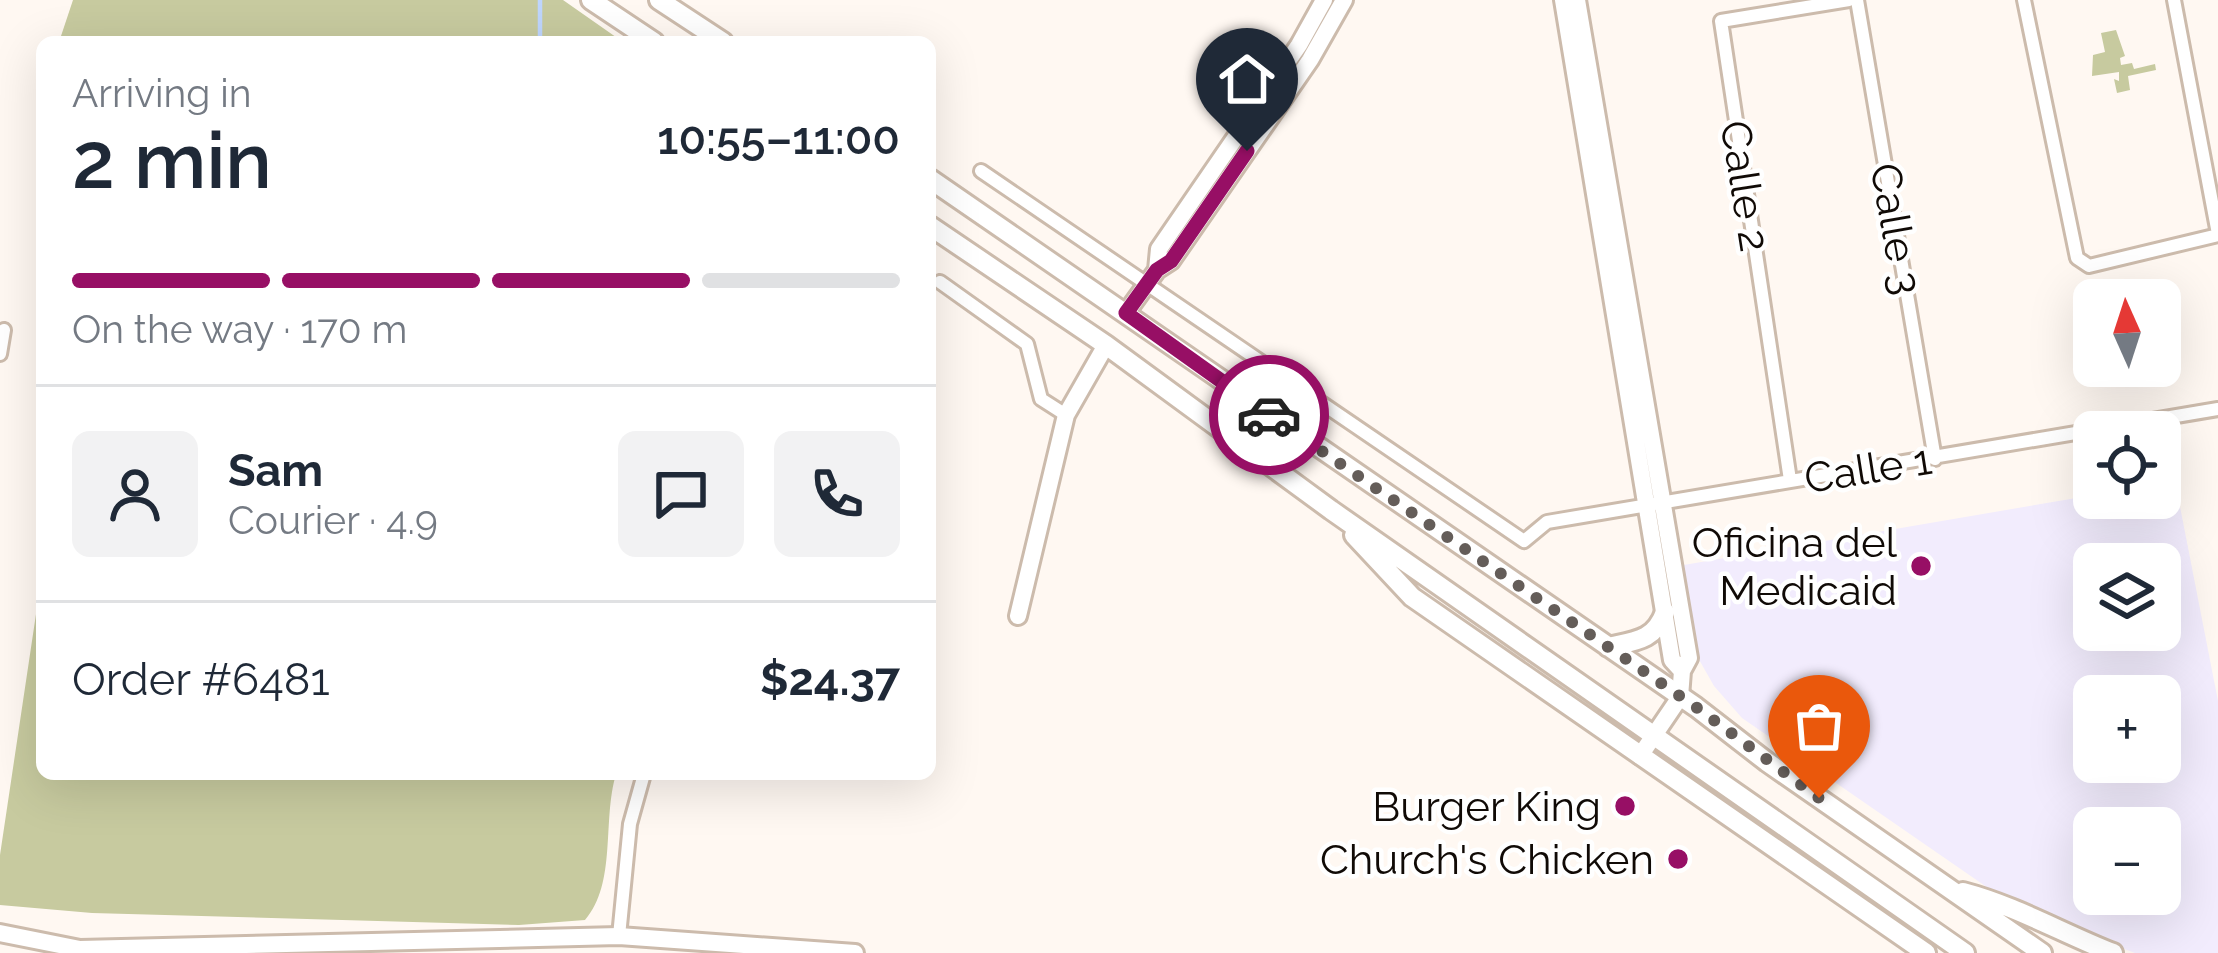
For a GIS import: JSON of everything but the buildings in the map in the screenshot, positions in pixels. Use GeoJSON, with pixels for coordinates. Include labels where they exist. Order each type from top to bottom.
{"type":"FeatureCollection","features":[{"type":"Feature","properties":{"kind":"main road"},"geometry":{"type":"LineString","coordinates":[[591,0],[646,36]]}},
{"type":"Feature","properties":{"kind":"main road"},"geometry":{"type":"LineString","coordinates":[[659,0],[715,36]]}},
{"type":"Feature","properties":{"kind":"main road"},"geometry":{"type":"LineString","coordinates":[[936,182],[2042,953]]}},
{"type":"Feature","properties":{"kind":"main road"},"geometry":{"type":"LineString","coordinates":[[936,230],[1106,344],[1330,509],[1965,953]]}},
{"type":"Feature","properties":{"kind":"main road"},"geometry":{"type":"LineString","coordinates":[[1330,509],[1412,597],[1926,953]]}},
{"type":"Feature","properties":{"kind":"main road"},"geometry":{"type":"LineString","coordinates":[[1608,647],[1645,639],[1658,630],[1664,612]]}},
{"type":"Feature","properties":{"kind":"main road"},"geometry":{"type":"LineString","coordinates":[[1949,889],[2006,903],[2114,953]]}},
{"type":"Feature","properties":{"kind":"street"},"geometry":{"type":"LineString","coordinates":[[1286,78],[1324,0]]}},
{"type":"Feature","properties":{"kind":"street"},"geometry":{"type":"LineString","coordinates":[[1126,313],[1157,270],[1171,261],[1191,217],[1345,0]]}},
{"type":"Feature","properties":{"kind":"street"},"geometry":{"type":"LineString","coordinates":[[1563,0],[1654,504],[1689,658],[1682,671],[1680,697],[1640,756]]}},
{"type":"Feature","properties":{"kind":"street"},"geometry":{"type":"LineString","coordinates":[[1577,0],[1654,504],[1664,612],[1672,660],[1682,671]]}},
{"type":"Feature","properties":{"kind":"street","name":"Calle 3"},"geometry":{"type":"LineString","coordinates":[[1853,0],[1935,459]]}},
{"type":"Feature","properties":{"kind":"street","name":"Calle 2"},"geometry":{"type":"LineString","coordinates":[[1790,480],[1720,20],[1853,0]]}},
{"type":"Feature","properties":{"kind":"street"},"geometry":{"type":"LineString","coordinates":[[2024,0],[2077,258],[2089,266],[2218,235],[2174,0]]}},
{"type":"Feature","properties":{"kind":"street"},"geometry":{"type":"LineString","coordinates":[[981,171],[1146,287]]}},
{"type":"Feature","properties":{"kind":"street"},"geometry":{"type":"LineString","coordinates":[[940,282],[1028,344],[1041,399],[1066,415]]}},
{"type":"Feature","properties":{"kind":"street","name":"Calle 1"},"geometry":{"type":"LineString","coordinates":[[1146,287],[1523,541],[1547,522],[2218,409]]}},
{"type":"Feature","properties":{"kind":"street"},"geometry":{"type":"LineString","coordinates":[[0,354],[4,329]]}},
{"type":"Feature","properties":{"kind":"street"},"geometry":{"type":"LineString","coordinates":[[1018,616],[1066,415],[1106,344]]}},
{"type":"Feature","properties":{"kind":"street"},"geometry":{"type":"LineString","coordinates":[[619,936],[630,824],[642,780]]}},
{"type":"Feature","properties":{"kind":"street"},"geometry":{"type":"LineString","coordinates":[[0,933],[80,951],[619,936],[709,947],[855,953]]}},
{"type":"Feature","properties":{"kind":"shaded area"},"geometry":{"type":"Polygon","coordinates":[[[2073,499],[2073,519],[2181,519],[2181,512],[2218,701],[2218,953],[2135,953],[2037,916],[1991,890],[1742,718],[1714,686],[1693,649],[1678,566],[2073,499]]]}},
{"type":"Feature","properties":{"kind":"green space"},"geometry":{"type":"Polygon","coordinates":[[[73,0],[563,0],[614,36],[61,36],[73,0]]]}},
{"type":"Feature","properties":{"kind":"green space"},"geometry":{"type":"Polygon","coordinates":[[[2116,30],[2125,56],[2120,58],[2121,65],[2132,63],[2134,69],[2155,64],[2156,70],[2128,76],[2130,90],[2117,93],[2114,79],[2119,81],[2119,72],[2092,76],[2093,55],[2105,52],[2101,33],[2116,30]]]}},
{"type":"Feature","properties":{"kind":"green space"},"geometry":{"type":"Polygon","coordinates":[[[36,614],[36,780],[615,780],[605,870],[595,905],[585,920],[519,925],[92,913],[0,905],[0,855],[36,614]]]}},
{"type":"Feature","properties":{"kind":"waterway"},"geometry":{"type":"LineString","coordinates":[[540,0],[540,36]]}},
{"type":"Feature","properties":{"kind":"way so far"},"geometry":{"type":"LineString","coordinates":[[1269,415],[1696,707],[1819,798]]}},
{"type":"Feature","properties":{"kind":"place","name":"Oficina del Medicaid"},"geometry":{"type":"Point","coordinates":[1921,566]}},
{"type":"Feature","properties":{"kind":"place","name":"Burger King"},"geometry":{"type":"Point","coordinates":[1625,806]}},
{"type":"Feature","properties":{"kind":"place","name":"Church's Chicken"},"geometry":{"type":"Point","coordinates":[1678,859]}},
{"type":"Feature","properties":{"kind":"route"},"geometry":{"type":"LineString","coordinates":[[1247,151],[1171,261],[1157,270],[1126,313],[1269,415]]}}]}
